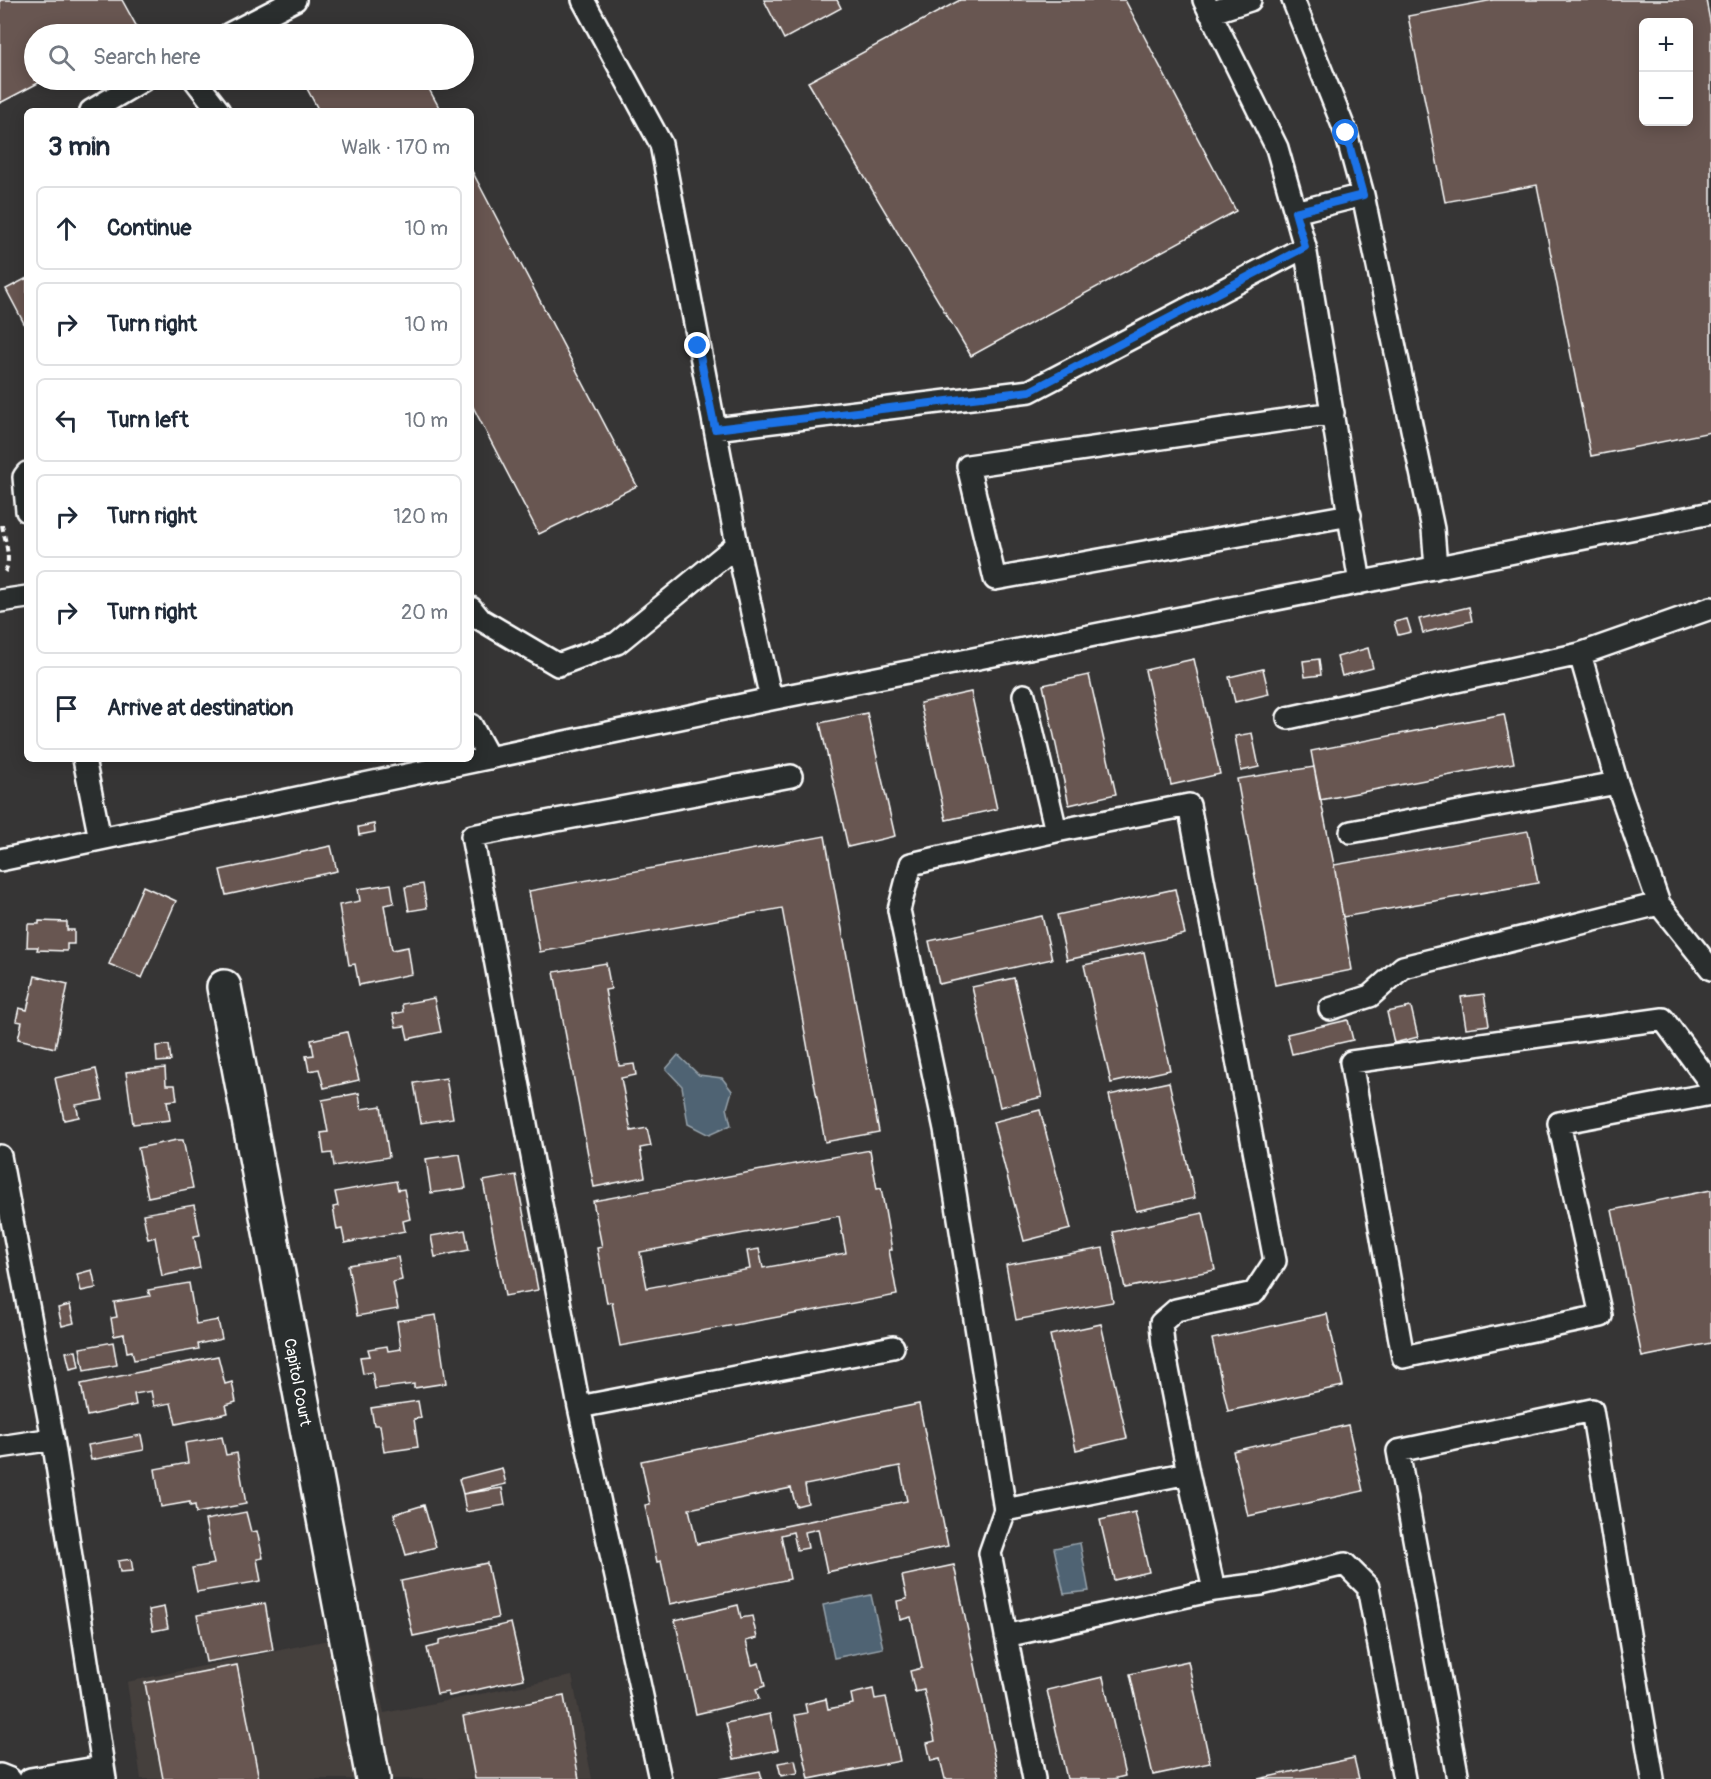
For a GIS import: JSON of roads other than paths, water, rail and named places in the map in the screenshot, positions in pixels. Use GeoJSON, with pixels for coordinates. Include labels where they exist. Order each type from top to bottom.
{"type":"FeatureCollection","features":[{"type":"Feature","properties":{"kind":"street","name":"Capitol Court"},"geometry":{"type":"LineString","coordinates":[[224,987],[373,1779]]}},
{"type":"Feature","properties":{"kind":"lane"},"geometry":{"type":"LineString","coordinates":[[248,24],[295,0]]}},
{"type":"Feature","properties":{"kind":"lane"},"geometry":{"type":"LineString","coordinates":[[583,0],[661,144],[737,545],[771,699]]}},
{"type":"Feature","properties":{"kind":"lane"},"geometry":{"type":"LineString","coordinates":[[1250,0],[1207,6],[1277,148],[1305,247],[1360,583]]}},
{"type":"Feature","properties":{"kind":"lane"},"geometry":{"type":"LineString","coordinates":[[1293,0],[1346,133],[1363,195],[1433,529],[1436,568]]}},
{"type":"Feature","properties":{"kind":"lane"},"geometry":{"type":"LineString","coordinates":[[96,108],[126,90]]}},
{"type":"Feature","properties":{"kind":"lane"},"geometry":{"type":"LineString","coordinates":[[203,90],[217,108]]}},
{"type":"Feature","properties":{"kind":"lane"},"geometry":{"type":"LineString","coordinates":[[1295,212],[1363,195]]}},
{"type":"Feature","properties":{"kind":"lane"},"geometry":{"type":"LineString","coordinates":[[715,429],[1030,391],[1305,247]]}},
{"type":"Feature","properties":{"kind":"lane"},"geometry":{"type":"LineString","coordinates":[[1333,413],[968,466],[995,579],[1350,515]]}},
{"type":"Feature","properties":{"kind":"lane"},"geometry":{"type":"LineString","coordinates":[[474,761],[771,699],[1711,513]]}},
{"type":"Feature","properties":{"kind":"lane"},"geometry":{"type":"LineString","coordinates":[[474,612],[480,619],[558,665],[618,643],[737,545]]}},
{"type":"Feature","properties":{"kind":"lane"},"geometry":{"type":"LineString","coordinates":[[0,601],[24,597]]}},
{"type":"Feature","properties":{"kind":"lane"},"geometry":{"type":"LineString","coordinates":[[1288,718],[1580,654],[1711,608]]}},
{"type":"Feature","properties":{"kind":"lane"},"geometry":{"type":"LineString","coordinates":[[1580,654],[1617,783],[1659,904],[1711,969]]}},
{"type":"Feature","properties":{"kind":"lane"},"geometry":{"type":"LineString","coordinates":[[1024,694],[1056,831]]}},
{"type":"Feature","properties":{"kind":"lane"},"geometry":{"type":"LineString","coordinates":[[474,730],[489,758]]}},
{"type":"Feature","properties":{"kind":"lane"},"geometry":{"type":"LineString","coordinates":[[85,762],[100,839]]}},
{"type":"Feature","properties":{"kind":"lane"},"geometry":{"type":"LineString","coordinates":[[0,860],[470,762]]}},
{"type":"Feature","properties":{"kind":"lane"},"geometry":{"type":"LineString","coordinates":[[660,1779],[579,1407],[472,836],[791,776]]}},
{"type":"Feature","properties":{"kind":"lane"},"geometry":{"type":"LineString","coordinates":[[1351,832],[1617,783]]}},
{"type":"Feature","properties":{"kind":"lane"},"geometry":{"type":"LineString","coordinates":[[1034,1779],[990,1552],[1005,1510],[945,1129],[899,910],[911,864],[1056,831],[1189,805],[1275,1261],[1254,1293],[1176,1310],[1161,1323],[1188,1473],[1214,1590]]}},
{"type":"Feature","properties":{"kind":"lane"},"geometry":{"type":"LineString","coordinates":[[1330,1009],[1370,996],[1403,967],[1659,904]]}},
{"type":"Feature","properties":{"kind":"lane"},"geometry":{"type":"LineString","coordinates":[[1711,1084],[1663,1018],[1351,1062],[1403,1357],[1601,1316],[1559,1123],[1711,1094]]}},
{"type":"Feature","properties":{"kind":"lane"},"geometry":{"type":"LineString","coordinates":[[0,1156],[52,1439],[104,1773],[30,1779]]}},
{"type":"Feature","properties":{"kind":"lane"},"geometry":{"type":"LineString","coordinates":[[579,1407],[893,1347]]}},
{"type":"Feature","properties":{"kind":"lane"},"geometry":{"type":"LineString","coordinates":[[1458,1779],[1398,1452],[1592,1410],[1653,1779]]}},
{"type":"Feature","properties":{"kind":"lane"},"geometry":{"type":"LineString","coordinates":[[0,1447],[52,1439]]}},
{"type":"Feature","properties":{"kind":"lane"},"geometry":{"type":"LineString","coordinates":[[1005,1510],[1188,1473]]}},
{"type":"Feature","properties":{"kind":"lane"},"geometry":{"type":"LineString","coordinates":[[1006,1636],[1214,1590],[1261,1584],[1345,1564],[1368,1587],[1404,1779]]}},
{"type":"Feature","properties":{"kind":"lane"},"geometry":{"type":"LineString","coordinates":[[0,1775],[10,1779]]}},
{"type":"Feature","properties":{"kind":"water"},"geometry":{"type":"Polygon","coordinates":[[[678,1055],[699,1075],[722,1078],[732,1091],[727,1108],[731,1125],[709,1135],[688,1124],[682,1086],[666,1069],[678,1055]]]}},
{"type":"Feature","properties":{"kind":"water"},"geometry":{"type":"Polygon","coordinates":[[[1080,1543],[1089,1591],[1064,1594],[1054,1548],[1080,1543]]]}},
{"type":"Feature","properties":{"kind":"water"},"geometry":{"type":"Polygon","coordinates":[[[871,1595],[883,1648],[834,1658],[823,1605],[871,1595]]]}}]}
